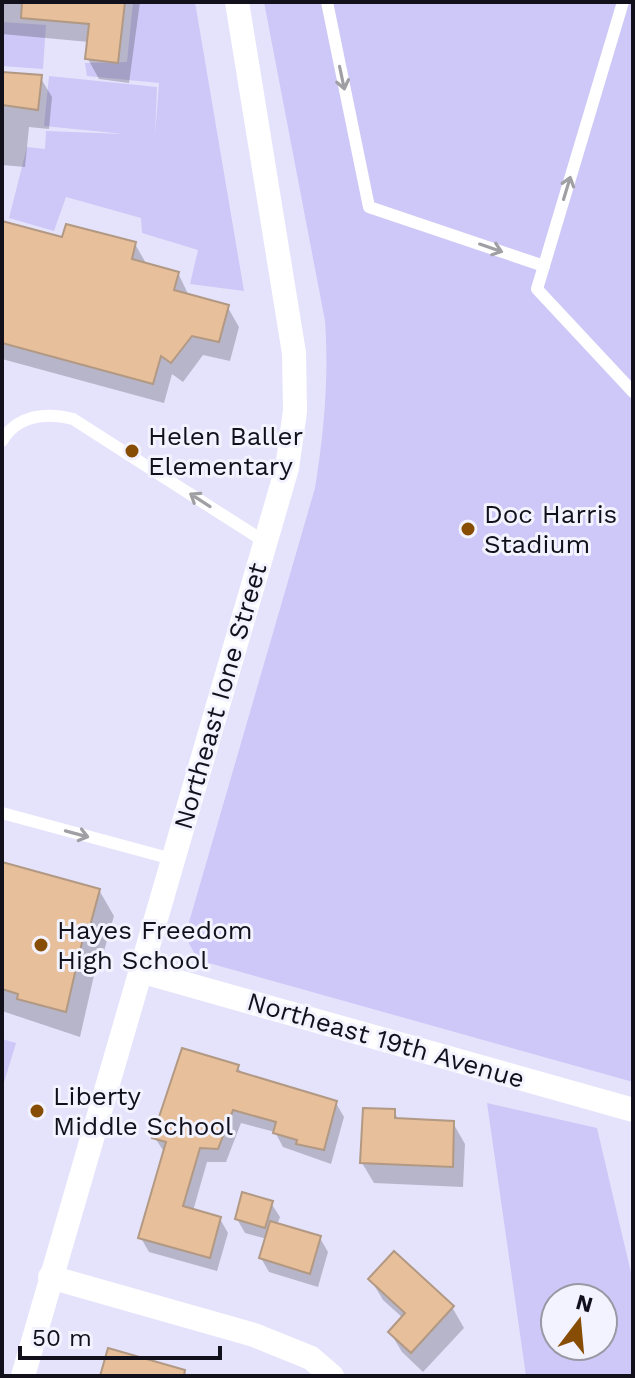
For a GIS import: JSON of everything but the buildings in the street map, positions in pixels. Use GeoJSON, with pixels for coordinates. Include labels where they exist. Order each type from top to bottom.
{"type":"FeatureCollection","features":[{"type":"Feature","properties":{"kind":"street","name":"Northeast Ione Street"},"geometry":{"type":"LineString","coordinates":[[23,1376],[287,468],[295,411],[294,353],[237,2]]}},
{"type":"Feature","properties":{"kind":"street","name":"Northeast 19th Avenue"},"geometry":{"type":"LineString","coordinates":[[140,971],[633,1110]]}},
{"type":"Feature","properties":{"kind":"street"},"geometry":{"type":"LineString","coordinates":[[50,1277],[254,1335],[311,1358],[332,1376]]}},
{"type":"Feature","properties":{"kind":"lane"},"geometry":{"type":"LineString","coordinates":[[327,2],[369,207],[544,266]]}},
{"type":"Feature","properties":{"kind":"lane"},"geometry":{"type":"LineString","coordinates":[[623,2],[537,289],[633,392]]}},
{"type":"Feature","properties":{"kind":"lane"},"geometry":{"type":"LineString","coordinates":[[2,441],[20,422],[37,415],[55,414],[73,419],[265,542]]}},
{"type":"Feature","properties":{"kind":"lane"},"geometry":{"type":"LineString","coordinates":[[2,813],[172,859]]}},
{"type":"Feature","properties":{"kind":"shaded area"},"geometry":{"type":"Polygon","coordinates":[[[133,2],[195,2],[244,291],[190,284],[198,250],[142,233],[141,218],[66,197],[54,231],[9,218],[27,147],[45,149],[46,131],[124,134],[44,126],[49,76],[157,87],[155,136],[159,83],[87,76],[85,63],[127,62],[133,2]]]}},
{"type":"Feature","properties":{"kind":"shaded area","name":"Doc Harris Stadium"},"geometry":{"type":"Polygon","coordinates":[[[264,2],[633,4],[633,1082],[198,960],[185,936],[315,488],[323,426],[325,321],[264,2]]]}},
{"type":"Feature","properties":{"kind":"shaded area"},"geometry":{"type":"Polygon","coordinates":[[[2,22],[46,25],[43,69],[2,66],[2,22]]]}},
{"type":"Feature","properties":{"kind":"shaded area"},"geometry":{"type":"Polygon","coordinates":[[[2,1039],[16,1043],[2,1089],[2,1039]]]}},
{"type":"Feature","properties":{"kind":"shaded area"},"geometry":{"type":"Polygon","coordinates":[[[487,1103],[597,1128],[633,1281],[633,1376],[526,1376],[487,1103]]]}},
{"type":"Feature","properties":{"kind":"place","name":"Helen Baller Elementary"},"geometry":{"type":"Point","coordinates":[132,451]}},
{"type":"Feature","properties":{"kind":"place","name":"Doc Harris Stadium"},"geometry":{"type":"Point","coordinates":[468,529]}},
{"type":"Feature","properties":{"kind":"place","name":"Hayes Freedom High School"},"geometry":{"type":"Point","coordinates":[41,945]}},
{"type":"Feature","properties":{"kind":"place","name":"Liberty Middle School"},"geometry":{"type":"Point","coordinates":[37,1111]}}]}
